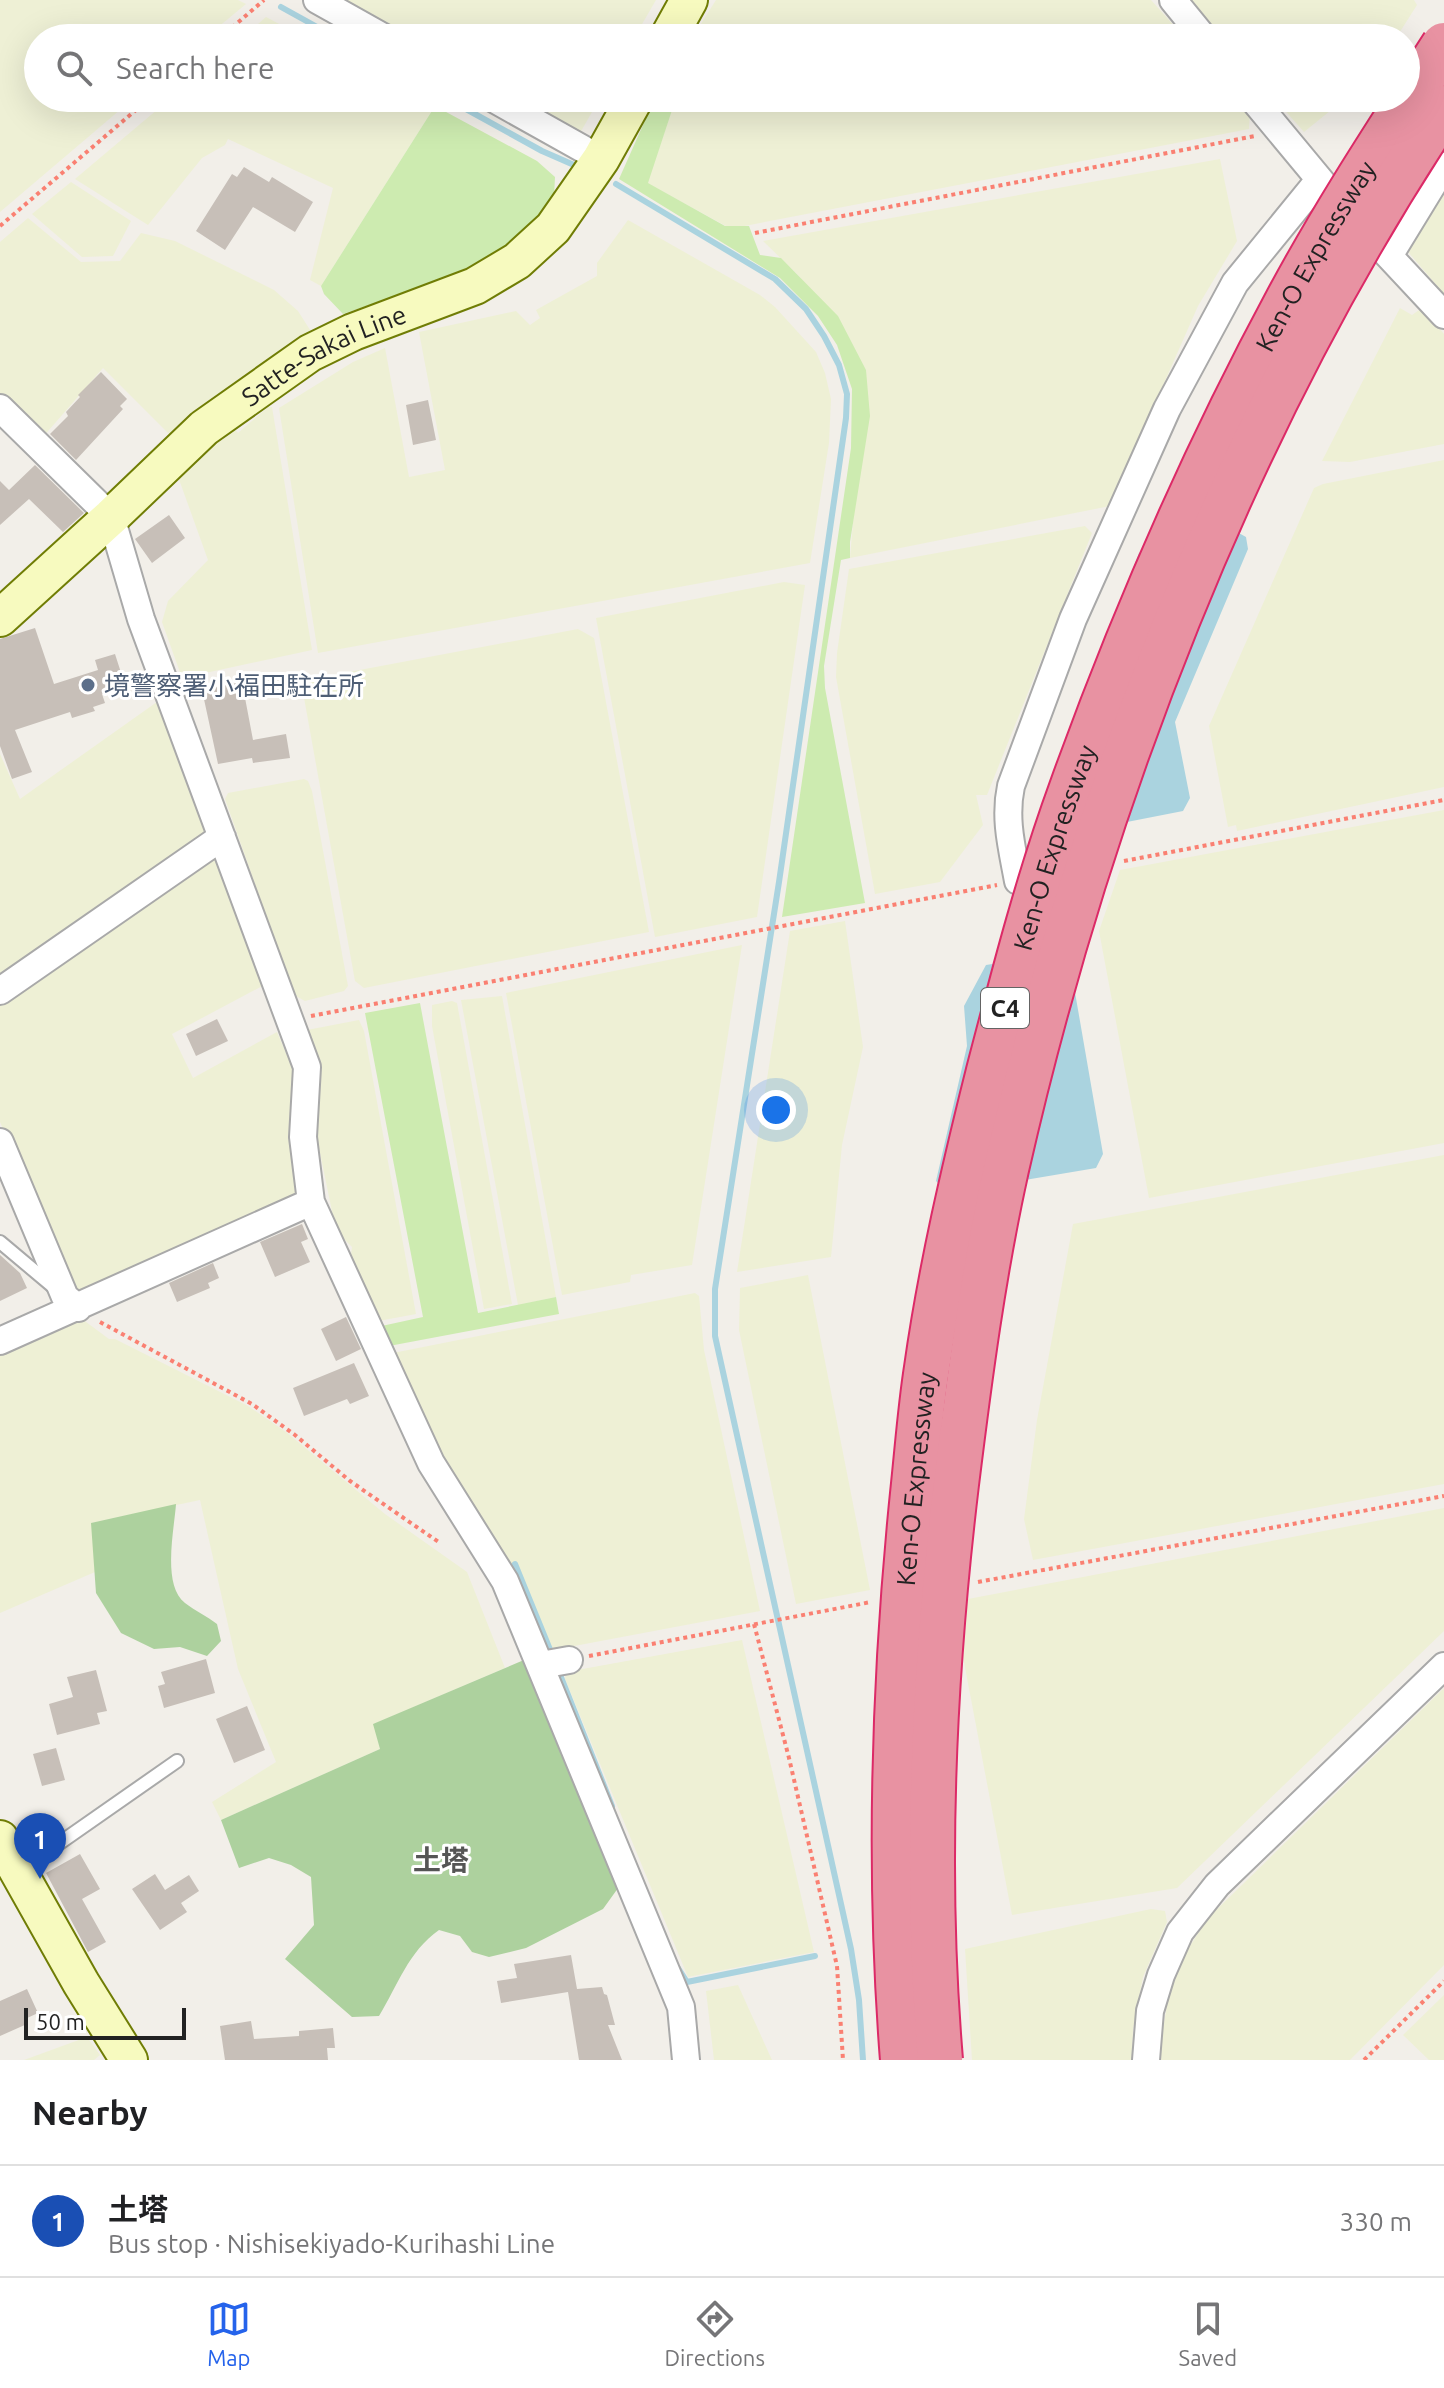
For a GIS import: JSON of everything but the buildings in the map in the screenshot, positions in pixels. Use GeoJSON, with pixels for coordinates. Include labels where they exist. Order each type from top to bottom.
{"type":"FeatureCollection","features":[{"type":"Feature","properties":{"kind":"highway","name":"Ken-O Expressway"},"geometry":{"type":"LineString","coordinates":[[1420,82],[1444,45]]}},
{"type":"Feature","properties":{"kind":"highway","name":"Ken-O Expressway"},"geometry":{"type":"LineString","coordinates":[[940,2060],[932,1867],[935,1715],[948,1556],[970,1370],[1005,1172],[1051,991],[1110,803],[1170,637],[1255,444],[1330,297],[1444,108]]}},
{"type":"Feature","properties":{"kind":"highway","name":"Ken-O Expressway"},"geometry":{"type":"LineString","coordinates":[[903,2060],[894,1866],[896,1712],[907,1552],[927,1367],[966,1162],[1012,983],[1071,791],[1135,624],[1204,468],[1289,299],[1400,112]]}},
{"type":"Feature","properties":{"kind":"main road"},"geometry":{"type":"LineString","coordinates":[[676,24],[689,0]]}},
{"type":"Feature","properties":{"kind":"main road","name":"Satte-Sakai Line"},"geometry":{"type":"LineString","coordinates":[[0,618],[204,428],[310,353],[353,332],[475,286],[517,261],[553,228],[601,159],[627,112]]}},
{"type":"Feature","properties":{"kind":"main road"},"geometry":{"type":"LineString","coordinates":[[0,1839],[81,1983],[129,2060]]}},
{"type":"Feature","properties":{"kind":"street"},"geometry":{"type":"LineString","coordinates":[[317,0],[360,24]]}},
{"type":"Feature","properties":{"kind":"street"},"geometry":{"type":"LineString","coordinates":[[1173,0],[1193,24]]}},
{"type":"Feature","properties":{"kind":"street"},"geometry":{"type":"LineString","coordinates":[[517,112],[601,159]]}},
{"type":"Feature","properties":{"kind":"street"},"geometry":{"type":"LineString","coordinates":[[1263,112],[1319,180],[1444,315]]}},
{"type":"Feature","properties":{"kind":"street"},"geometry":{"type":"LineString","coordinates":[[1389,256],[1444,166]]}},
{"type":"Feature","properties":{"kind":"street"},"geometry":{"type":"LineString","coordinates":[[1018,881],[1006,820],[1007,802],[1073,619],[1167,409],[1235,283],[1319,180]]}},
{"type":"Feature","properties":{"kind":"street"},"geometry":{"type":"LineString","coordinates":[[0,408],[111,517],[141,619],[307,1067],[303,1137],[311,1202],[431,1463],[505,1581],[542,1665],[681,2007],[686,2060]]}},
{"type":"Feature","properties":{"kind":"street"},"geometry":{"type":"LineString","coordinates":[[0,991],[222,837]]}},
{"type":"Feature","properties":{"kind":"street"},"geometry":{"type":"LineString","coordinates":[[0,1142],[71,1302]]}},
{"type":"Feature","properties":{"kind":"street"},"geometry":{"type":"LineString","coordinates":[[0,1341],[71,1302],[311,1202]]}},
{"type":"Feature","properties":{"kind":"street"},"geometry":{"type":"LineString","coordinates":[[542,1665],[569,1660]]}},
{"type":"Feature","properties":{"kind":"street"},"geometry":{"type":"LineString","coordinates":[[1146,2060],[1150,2011],[1161,1975],[1180,1932],[1217,1885],[1444,1666]]}},
{"type":"Feature","properties":{"kind":"lane"},"geometry":{"type":"LineString","coordinates":[[0,1242],[71,1302]]}},
{"type":"Feature","properties":{"kind":"lane"},"geometry":{"type":"LineString","coordinates":[[18,1872],[177,1761]]}},
{"type":"Feature","properties":{"kind":"path"},"geometry":{"type":"LineString","coordinates":[[236,24],[264,0]]}},
{"type":"Feature","properties":{"kind":"path"},"geometry":{"type":"LineString","coordinates":[[0,226],[134,112]]}},
{"type":"Feature","properties":{"kind":"path"},"geometry":{"type":"LineString","coordinates":[[755,233],[1279,131]]}},
{"type":"Feature","properties":{"kind":"path"},"geometry":{"type":"LineString","coordinates":[[289,1020],[787,925]]}},
{"type":"Feature","properties":{"kind":"path"},"geometry":{"type":"LineString","coordinates":[[71,1302],[121,1334],[252,1404],[350,1481],[440,1543]]}},
{"type":"Feature","properties":{"kind":"path"},"geometry":{"type":"LineString","coordinates":[[968,1584],[1444,1496]]}},
{"type":"Feature","properties":{"kind":"path"},"geometry":{"type":"LineString","coordinates":[[569,1660],[875,1601]]}},
{"type":"Feature","properties":{"kind":"path"},"geometry":{"type":"LineString","coordinates":[[754,1624],[789,1758],[837,1966],[843,2060]]}},
{"type":"Feature","properties":{"kind":"path"},"geometry":{"type":"LineString","coordinates":[[1364,2060],[1444,1981]]}},
{"type":"Feature","properties":{"kind":"green space"},"geometry":{"type":"Polygon","coordinates":[[[0,0],[238,0],[246,4],[222,24],[24,24],[24,112],[118,112],[0,212],[0,0]]]}},
{"type":"Feature","properties":{"kind":"green space"},"geometry":{"type":"Polygon","coordinates":[[[334,0],[656,0],[642,24],[378,24],[334,0]]]}},
{"type":"Feature","properties":{"kind":"green space"},"geometry":{"type":"Polygon","coordinates":[[[716,0],[1151,0],[1172,24],[701,24],[716,0]]]}},
{"type":"Feature","properties":{"kind":"green space"},"geometry":{"type":"Polygon","coordinates":[[[1189,0],[1414,0],[1417,5],[1405,24],[1210,24],[1189,0]]]}},
{"type":"Feature","properties":{"kind":"green space"},"geometry":{"type":"Polygon","coordinates":[[[266,17],[279,24],[258,24],[266,17]]]}},
{"type":"Feature","properties":{"kind":"green space"},"geometry":{"type":"Polygon","coordinates":[[[154,112],[431,112],[321,286],[310,280],[333,188],[228,139],[225,145],[202,158],[148,225],[75,179],[154,112]]]}},
{"type":"Feature","properties":{"kind":"green space"},"geometry":{"type":"Polygon","coordinates":[[[431,112],[446,112],[537,161],[555,177],[554,197],[534,225],[500,249],[450,277],[343,314],[324,294],[321,286],[431,112]]]}},
{"type":"Feature","properties":{"kind":"green space"},"geometry":{"type":"Polygon","coordinates":[[[541,112],[592,112],[580,133],[541,112]]]}},
{"type":"Feature","properties":{"kind":"green space"},"geometry":{"type":"Polygon","coordinates":[[[649,112],[671,112],[648,183],[725,226],[749,226],[760,255],[781,258],[838,316],[866,370],[870,416],[850,558],[841,560],[824,666],[825,688],[865,903],[782,917],[851,448],[852,389],[837,345],[818,316],[780,278],[619,179],[649,112]]]}},
{"type":"Feature","properties":{"kind":"green space"},"geometry":{"type":"Polygon","coordinates":[[[671,112],[1250,112],[1249,129],[734,228],[647,183],[671,112]]]}},
{"type":"Feature","properties":{"kind":"green space"},"geometry":{"type":"Polygon","coordinates":[[[1286,112],[1329,112],[1304,132],[1286,112]]]}},
{"type":"Feature","properties":{"kind":"green space"},"geometry":{"type":"Polygon","coordinates":[[[1220,159],[1237,241],[1198,306],[1110,506],[850,558],[866,370],[799,276],[763,241],[1220,159]]]}},
{"type":"Feature","properties":{"kind":"green space"},"geometry":{"type":"Polygon","coordinates":[[[71,182],[131,221],[113,256],[82,257],[32,214],[71,182]]]}},
{"type":"Feature","properties":{"kind":"green space"},"geometry":{"type":"Polygon","coordinates":[[[1444,187],[1444,294],[1409,253],[1409,247],[1444,187]]]}},
{"type":"Feature","properties":{"kind":"green space"},"geometry":{"type":"Polygon","coordinates":[[[28,218],[81,262],[120,261],[141,233],[175,241],[274,290],[298,311],[312,333],[171,436],[103,368],[42,438],[0,397],[0,242],[28,218]]]}},
{"type":"Feature","properties":{"kind":"green space"},"geometry":{"type":"Polygon","coordinates":[[[628,220],[760,295],[816,352],[831,399],[829,443],[810,563],[318,653],[279,408],[353,362],[385,348],[409,477],[445,470],[419,332],[516,311],[530,325],[540,318],[536,310],[597,276],[597,263],[628,220]]]}},
{"type":"Feature","properties":{"kind":"green space"},"geometry":{"type":"Polygon","coordinates":[[[1400,308],[1412,315],[1422,308],[1444,334],[1444,444],[1350,462],[1322,461],[1400,308]]]}},
{"type":"Feature","properties":{"kind":"green space"},"geometry":{"type":"Polygon","coordinates":[[[268,407],[272,407],[312,650],[182,678],[162,622],[168,601],[208,560],[176,471],[233,427],[238,433],[268,407]]]}},
{"type":"Feature","properties":{"kind":"green space"},"geometry":{"type":"Polygon","coordinates":[[[1444,460],[1444,787],[1237,831],[1236,825],[1228,827],[1209,726],[1314,488],[1444,460]]]}},
{"type":"Feature","properties":{"kind":"green space"},"geometry":{"type":"Polygon","coordinates":[[[1085,526],[1092,533],[987,795],[976,795],[983,825],[940,882],[875,894],[836,677],[849,569],[1085,526]]]}},
{"type":"Feature","properties":{"kind":"green space"},"geometry":{"type":"Polygon","coordinates":[[[784,582],[805,585],[757,917],[655,937],[596,618],[784,582]]]}},
{"type":"Feature","properties":{"kind":"green space"},"geometry":{"type":"Polygon","coordinates":[[[578,629],[594,638],[649,932],[364,988],[355,981],[301,681],[578,629]]]}},
{"type":"Feature","properties":{"kind":"green space"},"geometry":{"type":"Polygon","coordinates":[[[164,697],[208,818],[206,836],[0,981],[0,754],[20,799],[164,697]]]}},
{"type":"Feature","properties":{"kind":"green space"},"geometry":{"type":"Polygon","coordinates":[[[304,779],[312,791],[348,986],[344,991],[305,1001],[294,995],[225,799],[228,793],[304,779]]]}},
{"type":"Feature","properties":{"kind":"green space"},"geometry":{"type":"Polygon","coordinates":[[[1444,810],[1444,1143],[1149,1198],[1099,931],[1120,870],[1444,810]]]}},
{"type":"Feature","properties":{"kind":"green space"},"geometry":{"type":"Polygon","coordinates":[[[213,854],[223,857],[266,984],[172,1034],[193,1078],[277,1032],[294,1072],[291,1143],[296,1204],[80,1298],[0,1122],[0,1002],[213,854]]]}},
{"type":"Feature","properties":{"kind":"green space"},"geometry":{"type":"Polygon","coordinates":[[[845,921],[863,1047],[842,1145],[831,1257],[737,1272],[790,931],[845,921]]]}},
{"type":"Feature","properties":{"kind":"green space"},"geometry":{"type":"Polygon","coordinates":[[[742,945],[692,1265],[631,1275],[630,1282],[562,1295],[506,993],[742,945]]]}},
{"type":"Feature","properties":{"kind":"green space"},"geometry":{"type":"Polygon","coordinates":[[[502,996],[556,1297],[518,1305],[461,1000],[502,996]]]}},
{"type":"Feature","properties":{"kind":"green space"},"geometry":{"type":"Polygon","coordinates":[[[420,1003],[478,1313],[556,1297],[559,1314],[389,1346],[377,1327],[423,1317],[365,1013],[420,1003]]]}},
{"type":"Feature","properties":{"kind":"green space"},"geometry":{"type":"Polygon","coordinates":[[[457,1003],[512,1304],[484,1309],[432,1026],[432,1005],[457,1003]]]}},
{"type":"Feature","properties":{"kind":"green space"},"geometry":{"type":"Polygon","coordinates":[[[359,1020],[364,1031],[416,1314],[373,1322],[346,1259],[351,1255],[352,1247],[336,1231],[318,1143],[307,1030],[359,1020]]]}},
{"type":"Feature","properties":{"kind":"green space"},"geometry":{"type":"Polygon","coordinates":[[[1444,1155],[1444,1484],[1033,1560],[1024,1519],[1037,1420],[1073,1224],[1444,1155]]]}},
{"type":"Feature","properties":{"kind":"green space"},"geometry":{"type":"Polygon","coordinates":[[[808,1275],[870,1590],[796,1604],[739,1330],[740,1288],[808,1275]]]}},
{"type":"Feature","properties":{"kind":"green space"},"geometry":{"type":"Polygon","coordinates":[[[695,1293],[699,1296],[704,1350],[760,1611],[553,1650],[542,1638],[512,1565],[485,1536],[454,1486],[393,1353],[695,1293]]]}},
{"type":"Feature","properties":{"kind":"green space"},"geometry":{"type":"Polygon","coordinates":[[[74,1313],[109,1339],[115,1339],[248,1406],[286,1432],[385,1514],[467,1572],[505,1668],[374,1724],[380,1749],[221,1820],[212,1802],[276,1762],[238,1669],[200,1500],[92,1523],[95,1572],[0,1613],[0,1346],[74,1313]]]}},
{"type":"Feature","properties":{"kind":"green space"},"geometry":{"type":"Polygon","coordinates":[[[176,1504],[171,1557],[174,1584],[185,1603],[217,1624],[221,1641],[207,1656],[180,1647],[154,1649],[121,1633],[96,1593],[91,1523],[176,1504]]]}},
{"type":"Feature","properties":{"kind":"green space"},"geometry":{"type":"Polygon","coordinates":[[[1444,1508],[1444,1631],[1177,1888],[1012,1915],[963,1657],[968,1599],[1444,1508]]]}},
{"type":"Feature","properties":{"kind":"green space"},"geometry":{"type":"Polygon","coordinates":[[[742,1640],[814,1952],[688,1977],[565,1679],[566,1672],[742,1640]]]}},
{"type":"Feature","properties":{"kind":"green space"},"geometry":{"type":"Polygon","coordinates":[[[531,1657],[621,1884],[603,1909],[526,1948],[489,1957],[472,1952],[460,1936],[439,1930],[411,1959],[379,2016],[352,2017],[285,1959],[314,1925],[311,1877],[291,1865],[269,1858],[239,1868],[221,1820],[380,1749],[373,1724],[531,1657]]]}},
{"type":"Feature","properties":{"kind":"green space"},"geometry":{"type":"Polygon","coordinates":[[[1444,1688],[1444,1965],[1350,2060],[1155,2060],[1158,2030],[1163,2028],[1171,1984],[1186,1952],[1208,1918],[1444,1688]]]}},
{"type":"Feature","properties":{"kind":"green space"},"geometry":{"type":"Polygon","coordinates":[[[1151,1909],[1165,1911],[1167,1922],[1143,1977],[1133,2029],[1132,2060],[972,2060],[965,1949],[1151,1909]]]}},
{"type":"Feature","properties":{"kind":"green space"},"geometry":{"type":"Polygon","coordinates":[[[738,1985],[772,2060],[714,2060],[706,1991],[738,1985]]]}},
{"type":"Feature","properties":{"kind":"green space"},"geometry":{"type":"Polygon","coordinates":[[[1444,1995],[1444,2060],[1429,2060],[1403,2035],[1444,1995]]]}},
{"type":"Feature","properties":{"kind":"green space"},"geometry":{"type":"Polygon","coordinates":[[[87,2037],[100,2055],[94,2060],[24,2060],[87,2037]]]}},
{"type":"Feature","properties":{"kind":"water"},"geometry":{"type":"Polygon","coordinates":[[[1228,527],[1246,537],[1248,549],[1175,722],[1190,798],[1183,811],[1081,831],[1101,687],[1091,675],[1139,553],[1151,546],[1228,527]]]}},
{"type":"Feature","properties":{"kind":"water"},"geometry":{"type":"Polygon","coordinates":[[[1068,952],[1103,1154],[1096,1168],[948,1193],[936,1181],[967,1046],[964,1006],[986,965],[1068,952]]]}},
{"type":"Feature","properties":{"kind":"waterway"},"geometry":{"type":"LineString","coordinates":[[281,7],[312,24]]}},
{"type":"Feature","properties":{"kind":"waterway"},"geometry":{"type":"LineString","coordinates":[[471,112],[574,165]]}},
{"type":"Feature","properties":{"kind":"waterway"},"geometry":{"type":"LineString","coordinates":[[616,184],[775,279],[806,309],[824,336],[839,365],[847,394],[779,882],[715,1289],[715,1336],[851,1949],[859,2000],[863,2060]]}},
{"type":"Feature","properties":{"kind":"waterway"},"geometry":{"type":"LineString","coordinates":[[515,1564],[553,1657]]}},
{"type":"Feature","properties":{"kind":"waterway"},"geometry":{"type":"LineString","coordinates":[[557,1667],[612,1806]]}},
{"type":"Feature","properties":{"kind":"waterway"},"geometry":{"type":"LineString","coordinates":[[678,1968],[687,1982],[815,1956]]}},
{"type":"Feature","properties":{"kind":"place","name":"境警察署小福田駐在所"},"geometry":{"type":"Point","coordinates":[88,685]}},
{"type":"Feature","properties":{"kind":"place","name":"土塔"},"geometry":{"type":"Point","coordinates":[40,1879]}},
{"type":"Feature","properties":{"kind":"district","name":"土塔"},"geometry":{"type":"Point","coordinates":[441,1859]}}]}
